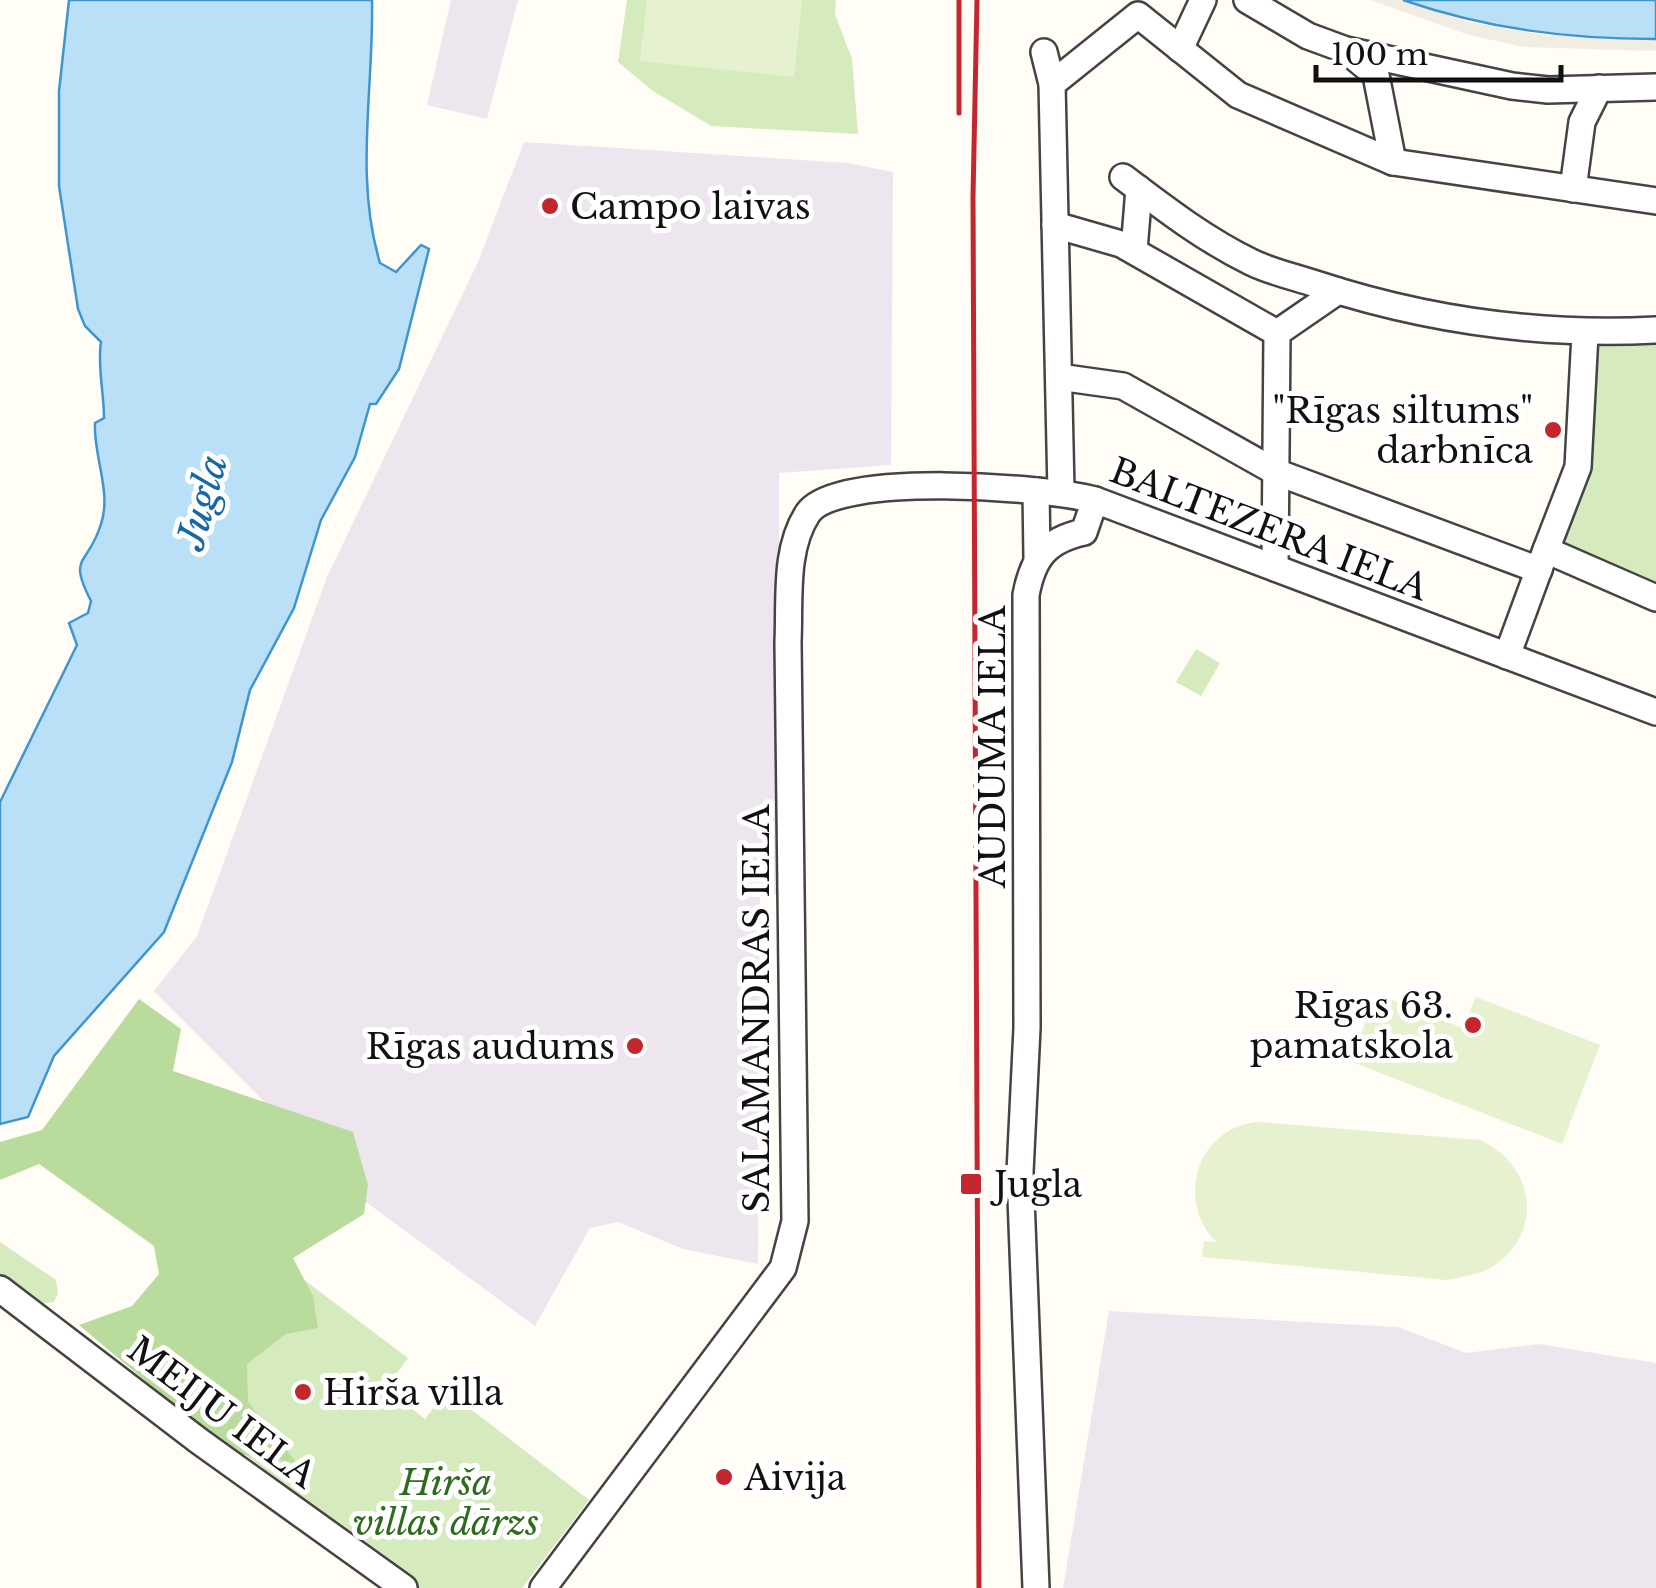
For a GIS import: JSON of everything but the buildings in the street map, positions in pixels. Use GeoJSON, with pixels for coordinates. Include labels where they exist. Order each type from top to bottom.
{"type":"FeatureCollection","features":[{"type":"Feature","properties":{"kind":"street"},"geometry":{"type":"LineString","coordinates":[[1180,49],[1203,0]]}},
{"type":"Feature","properties":{"kind":"street"},"geometry":{"type":"LineString","coordinates":[[1247,0],[1308,36],[1346,50],[1548,90],[1656,86]]}},
{"type":"Feature","properties":{"kind":"street"},"geometry":{"type":"LineString","coordinates":[[1052,84],[1138,15],[1238,95],[1392,162],[1656,200]]}},
{"type":"Feature","properties":{"kind":"street"},"geometry":{"type":"LineString","coordinates":[[1346,50],[1376,76],[1392,162]]}},
{"type":"Feature","properties":{"kind":"street"},"geometry":{"type":"LineString","coordinates":[[1044,52],[1052,84],[1058,378],[1049,491]]}},
{"type":"Feature","properties":{"kind":"street"},"geometry":{"type":"LineString","coordinates":[[1573,189],[1582,122],[1599,88]]}},
{"type":"Feature","properties":{"kind":"street"},"geometry":{"type":"LineString","coordinates":[[1548,90],[1582,122]]}},
{"type":"Feature","properties":{"kind":"street"},"geometry":{"type":"LineString","coordinates":[[1134,250],[1131,183],[1193,230],[1254,264],[1338,291],[1481,323],[1585,334],[1656,330]]}},
{"type":"Feature","properties":{"kind":"street"},"geometry":{"type":"LineString","coordinates":[[1055,225],[1134,250],[1277,332]]}},
{"type":"Feature","properties":{"kind":"street"},"geometry":{"type":"LineString","coordinates":[[1277,332],[1338,291]]}},
{"type":"Feature","properties":{"kind":"street"},"geometry":{"type":"LineString","coordinates":[[1275,568],[1277,332]]}},
{"type":"Feature","properties":{"kind":"street"},"geometry":{"type":"LineString","coordinates":[[1506,656],[1578,467],[1585,334]]}},
{"type":"Feature","properties":{"kind":"street"},"geometry":{"type":"LineString","coordinates":[[1058,378],[1123,386],[1276,472],[1656,598]]}},
{"type":"Feature","properties":{"kind":"street","name":"BALTEZERA IELA"},"geometry":{"type":"LineString","coordinates":[[842,493],[899,486],[1049,491],[1094,500],[1656,712]]}},
{"type":"Feature","properties":{"kind":"street","name":"AUDUMA IELA"},"geometry":{"type":"LineString","coordinates":[[1036,1588],[1020,1172],[1027,1028],[1026,595],[1049,491]]}},
{"type":"Feature","properties":{"kind":"street","name":"SALAMANDRAS IELA"},"geometry":{"type":"LineString","coordinates":[[543,1588],[784,1268],[796,1222],[788,661],[792,556],[809,511],[822,500],[842,493]]}},
{"type":"Feature","properties":{"kind":"street"},"geometry":{"type":"LineString","coordinates":[[1037,558],[1048,544],[1084,532],[1094,500]]}},
{"type":"Feature","properties":{"kind":"street","name":"MEIJU IELA"},"geometry":{"type":"LineString","coordinates":[[0,1289],[196,1439],[404,1588]]}},
{"type":"Feature","properties":{"kind":"shaded area"},"geometry":{"type":"Polygon","coordinates":[[[451,0],[518,0],[487,119],[427,105],[451,0]]]}},
{"type":"Feature","properties":{"kind":"shaded area"},"geometry":{"type":"Polygon","coordinates":[[[1370,0],[1403,0],[1465,21],[1541,35],[1656,39],[1656,51],[1524,47],[1469,35],[1370,0]]]}},
{"type":"Feature","properties":{"kind":"shaded area"},"geometry":{"type":"Polygon","coordinates":[[[524,142],[847,163],[893,172],[891,465],[779,473],[779,895],[760,894],[758,1264],[683,1249],[618,1222],[590,1228],[535,1326],[359,1197],[154,991],[197,936],[327,577],[478,262],[524,142]]]}},
{"type":"Feature","properties":{"kind":"shaded area"},"geometry":{"type":"Polygon","coordinates":[[[1109,1311],[1398,1327],[1466,1353],[1539,1344],[1656,1363],[1656,1588],[1063,1588],[1109,1311]]]}},
{"type":"Feature","properties":{"kind":"green space"},"geometry":{"type":"Polygon","coordinates":[[[627,0],[836,0],[835,14],[852,59],[858,134],[711,126],[653,91],[618,62],[627,0]]]}},
{"type":"Feature","properties":{"kind":"green space"},"geometry":{"type":"Polygon","coordinates":[[[647,0],[802,0],[794,77],[640,61],[647,0]]]}},
{"type":"Feature","properties":{"kind":"green space"},"geometry":{"type":"Polygon","coordinates":[[[1656,335],[1656,593],[1553,548],[1590,338],[1656,335]]]}},
{"type":"Feature","properties":{"kind":"green space"},"geometry":{"type":"Polygon","coordinates":[[[1196,649],[1220,663],[1201,696],[1176,682],[1196,649]]]}},
{"type":"Feature","properties":{"kind":"green space"},"geometry":{"type":"Polygon","coordinates":[[[1377,994],[1463,1028],[1476,997],[1600,1045],[1562,1144],[1350,1061],[1377,994]]]}},
{"type":"Feature","properties":{"kind":"green space"},"geometry":{"type":"Polygon","coordinates":[[[139,999],[181,1029],[173,1071],[353,1132],[368,1185],[364,1214],[293,1258],[313,1296],[318,1328],[286,1334],[247,1364],[248,1402],[297,1463],[231,1453],[79,1325],[132,1306],[159,1274],[154,1246],[39,1164],[0,1180],[0,1142],[42,1130],[139,999]]]}},
{"type":"Feature","properties":{"kind":"green space"},"geometry":{"type":"Polygon","coordinates":[[[1257,1122],[1480,1140],[1513,1166],[1522,1182],[1526,1218],[1520,1236],[1509,1253],[1492,1267],[1446,1280],[1202,1257],[1204,1241],[1216,1242],[1197,1206],[1199,1168],[1220,1137],[1236,1127],[1257,1122]]]}},
{"type":"Feature","properties":{"kind":"green space"},"geometry":{"type":"Polygon","coordinates":[[[0,1242],[56,1280],[58,1294],[54,1302],[40,1304],[0,1274],[0,1242]]]}},
{"type":"Feature","properties":{"kind":"green space","name":"Hirša villas dārzs"},"geometry":{"type":"Polygon","coordinates":[[[291,1270],[408,1358],[386,1388],[425,1419],[447,1391],[589,1500],[522,1588],[418,1588],[183,1407],[291,1270]]]}},
{"type":"Feature","properties":{"kind":"water"},"geometry":{"type":"Polygon","coordinates":[[[69,0],[372,0],[367,165],[372,231],[380,263],[396,272],[421,245],[429,249],[399,369],[376,404],[370,404],[355,457],[321,520],[294,608],[250,690],[232,762],[164,932],[54,1056],[28,1117],[0,1124],[0,802],[77,645],[69,623],[88,613],[91,601],[80,567],[96,538],[104,512],[95,435],[95,423],[104,418],[101,342],[85,326],[78,309],[59,186],[59,91],[69,0]]]}},
{"type":"Feature","properties":{"kind":"water"},"geometry":{"type":"Polygon","coordinates":[[[1403,0],[1656,0],[1656,39],[1528,30],[1403,0]]]}},
{"type":"Feature","properties":{"kind":"railway"},"geometry":{"type":"LineString","coordinates":[[959,0],[959,113]]}},
{"type":"Feature","properties":{"kind":"railway"},"geometry":{"type":"LineString","coordinates":[[977,0],[973,197],[979,1588]]}},
{"type":"Feature","properties":{"kind":"place","name":"Campo laivas"},"geometry":{"type":"Point","coordinates":[550,206]}},
{"type":"Feature","properties":{"kind":"place","name":"\"Rīgas siltums\" darbnīca"},"geometry":{"type":"Point","coordinates":[1553,430]}},
{"type":"Feature","properties":{"kind":"place","name":"Rīgas 63. pamatskola"},"geometry":{"type":"Point","coordinates":[1473,1025]}},
{"type":"Feature","properties":{"kind":"place","name":"Rīgas audums"},"geometry":{"type":"Point","coordinates":[635,1046]}},
{"type":"Feature","properties":{"kind":"place","name":"Jugla"},"geometry":{"type":"Point","coordinates":[971,1184]}},
{"type":"Feature","properties":{"kind":"place","name":"Hirša villa"},"geometry":{"type":"Point","coordinates":[303,1392]}},
{"type":"Feature","properties":{"kind":"place","name":"Aivija"},"geometry":{"type":"Point","coordinates":[724,1477]}}]}
